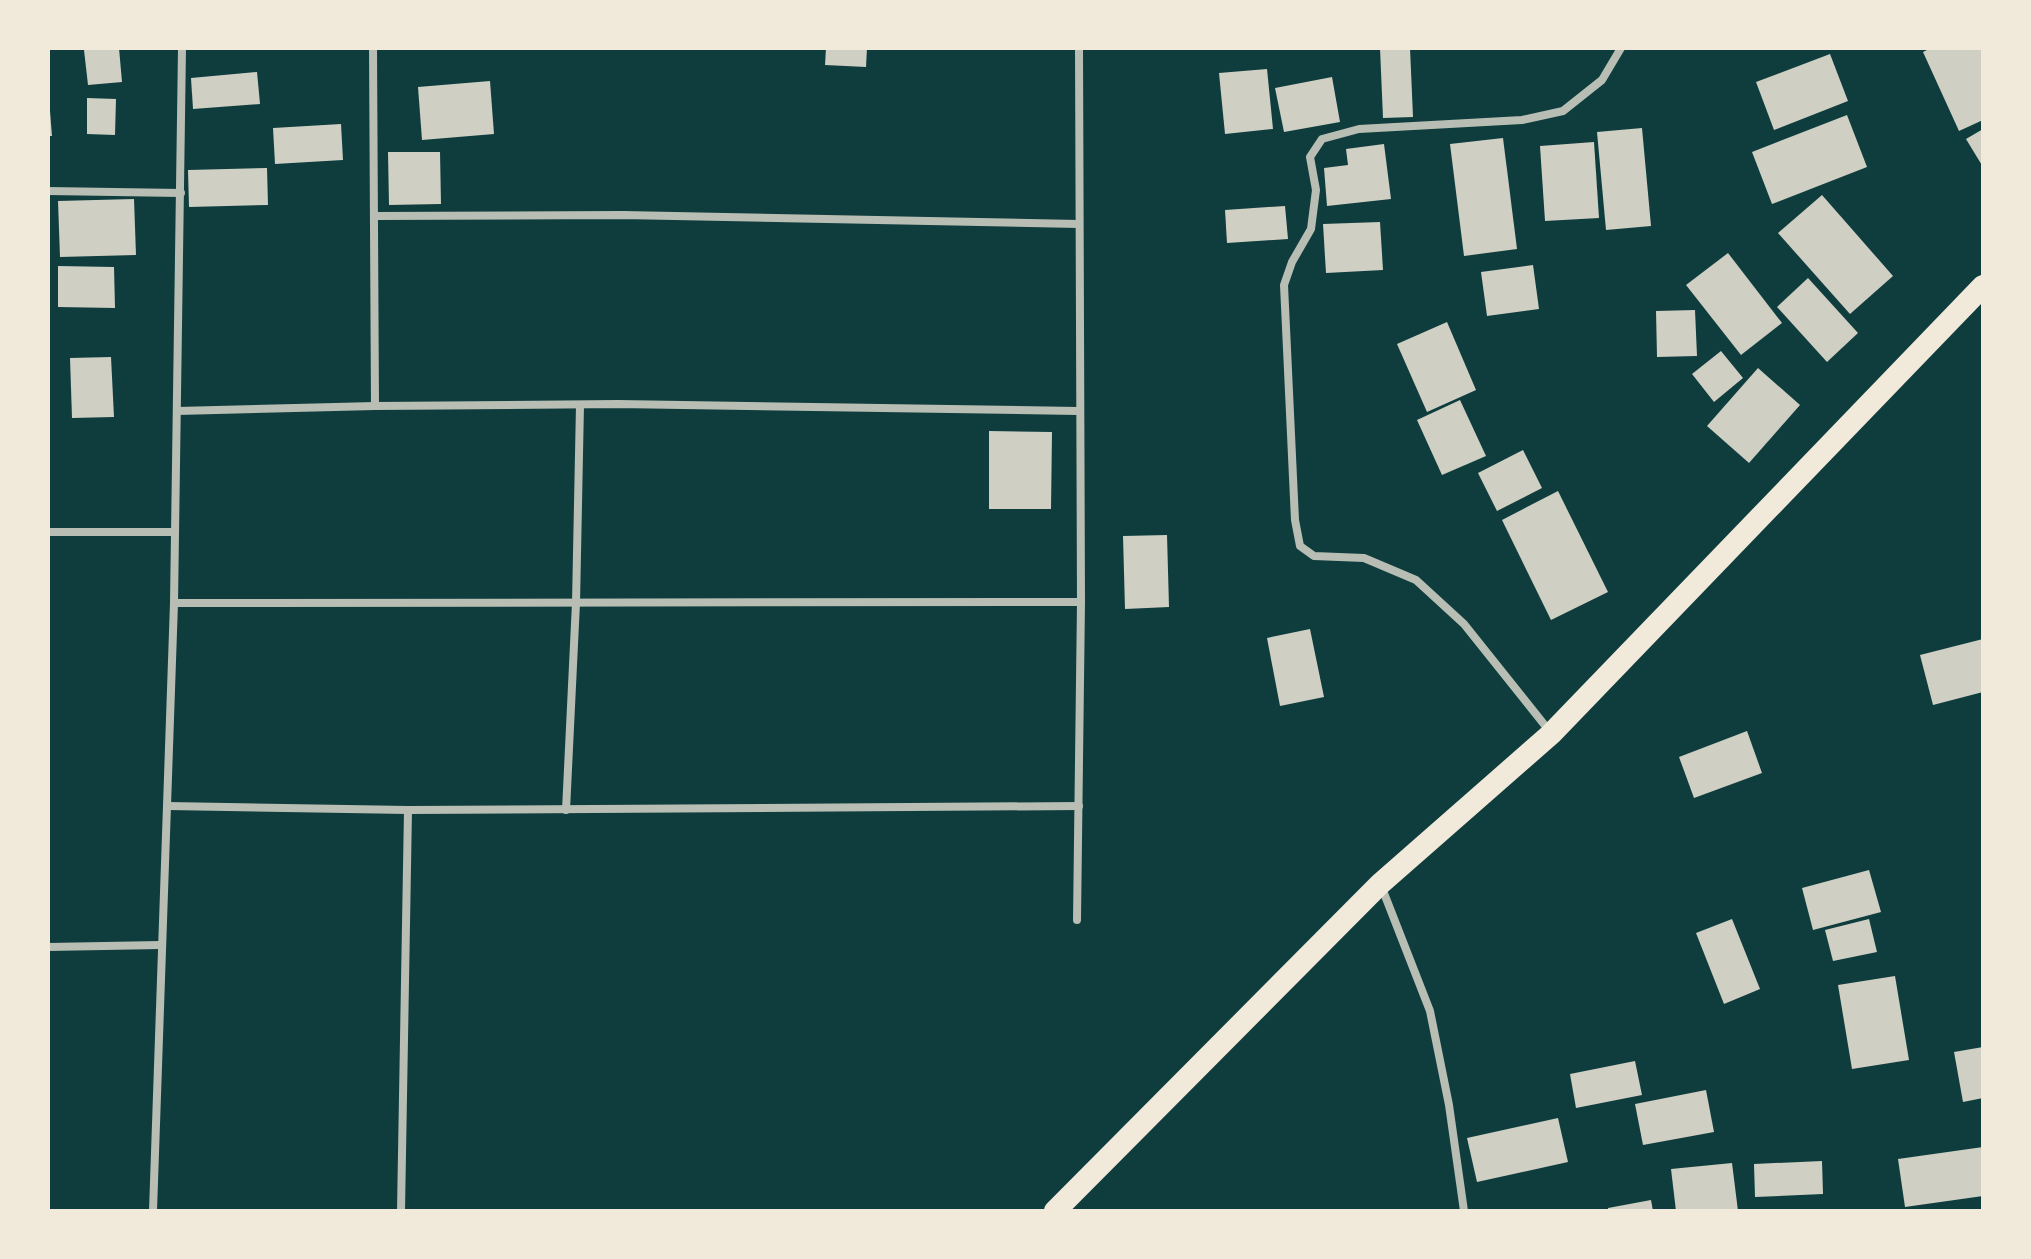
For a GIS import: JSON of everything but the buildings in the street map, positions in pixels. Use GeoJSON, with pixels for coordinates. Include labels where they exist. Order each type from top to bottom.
{"type":"FeatureCollection","features":[{"type":"Feature","properties":{"kind":"highway"},"geometry":{"type":"LineString","coordinates":[[1055,1211],[1380,884],[1551,734],[1983,286]]}},
{"type":"Feature","properties":{"kind":"street"},"geometry":{"type":"LineString","coordinates":[[153,1211],[174,603],[182,48]]}},
{"type":"Feature","properties":{"kind":"street"},"geometry":{"type":"LineString","coordinates":[[373,48],[375,406]]}},
{"type":"Feature","properties":{"kind":"street"},"geometry":{"type":"LineString","coordinates":[[1077,920],[1081,602],[1079,48]]}},
{"type":"Feature","properties":{"kind":"street"},"geometry":{"type":"LineString","coordinates":[[1551,734],[1464,624],[1416,580],[1364,558],[1314,556],[1300,546],[1295,520],[1284,285],[1292,262],[1311,229],[1316,190],[1310,157],[1322,139],[1359,129],[1522,120],[1563,111],[1602,80],[1621,48]]}},
{"type":"Feature","properties":{"kind":"street"},"geometry":{"type":"LineString","coordinates":[[48,191],[181,193]]}},
{"type":"Feature","properties":{"kind":"street"},"geometry":{"type":"LineString","coordinates":[[375,216],[623,215],[1079,224]]}},
{"type":"Feature","properties":{"kind":"street"},"geometry":{"type":"LineString","coordinates":[[177,411],[580,405],[1078,411]]}},
{"type":"Feature","properties":{"kind":"street"},"geometry":{"type":"LineString","coordinates":[[566,810],[576,603],[580,405]]}},
{"type":"Feature","properties":{"kind":"street"},"geometry":{"type":"LineString","coordinates":[[48,532],[175,532]]}},
{"type":"Feature","properties":{"kind":"street"},"geometry":{"type":"LineString","coordinates":[[174,603],[1081,602]]}},
{"type":"Feature","properties":{"kind":"street"},"geometry":{"type":"LineString","coordinates":[[168,806],[566,810],[1079,806]]}},
{"type":"Feature","properties":{"kind":"street"},"geometry":{"type":"LineString","coordinates":[[401,1211],[408,810]]}},
{"type":"Feature","properties":{"kind":"street"},"geometry":{"type":"LineString","coordinates":[[1380,884],[1430,1011],[1449,1105],[1464,1211]]}},
{"type":"Feature","properties":{"kind":"street"},"geometry":{"type":"LineString","coordinates":[[48,947],[160,945]]}}]}
